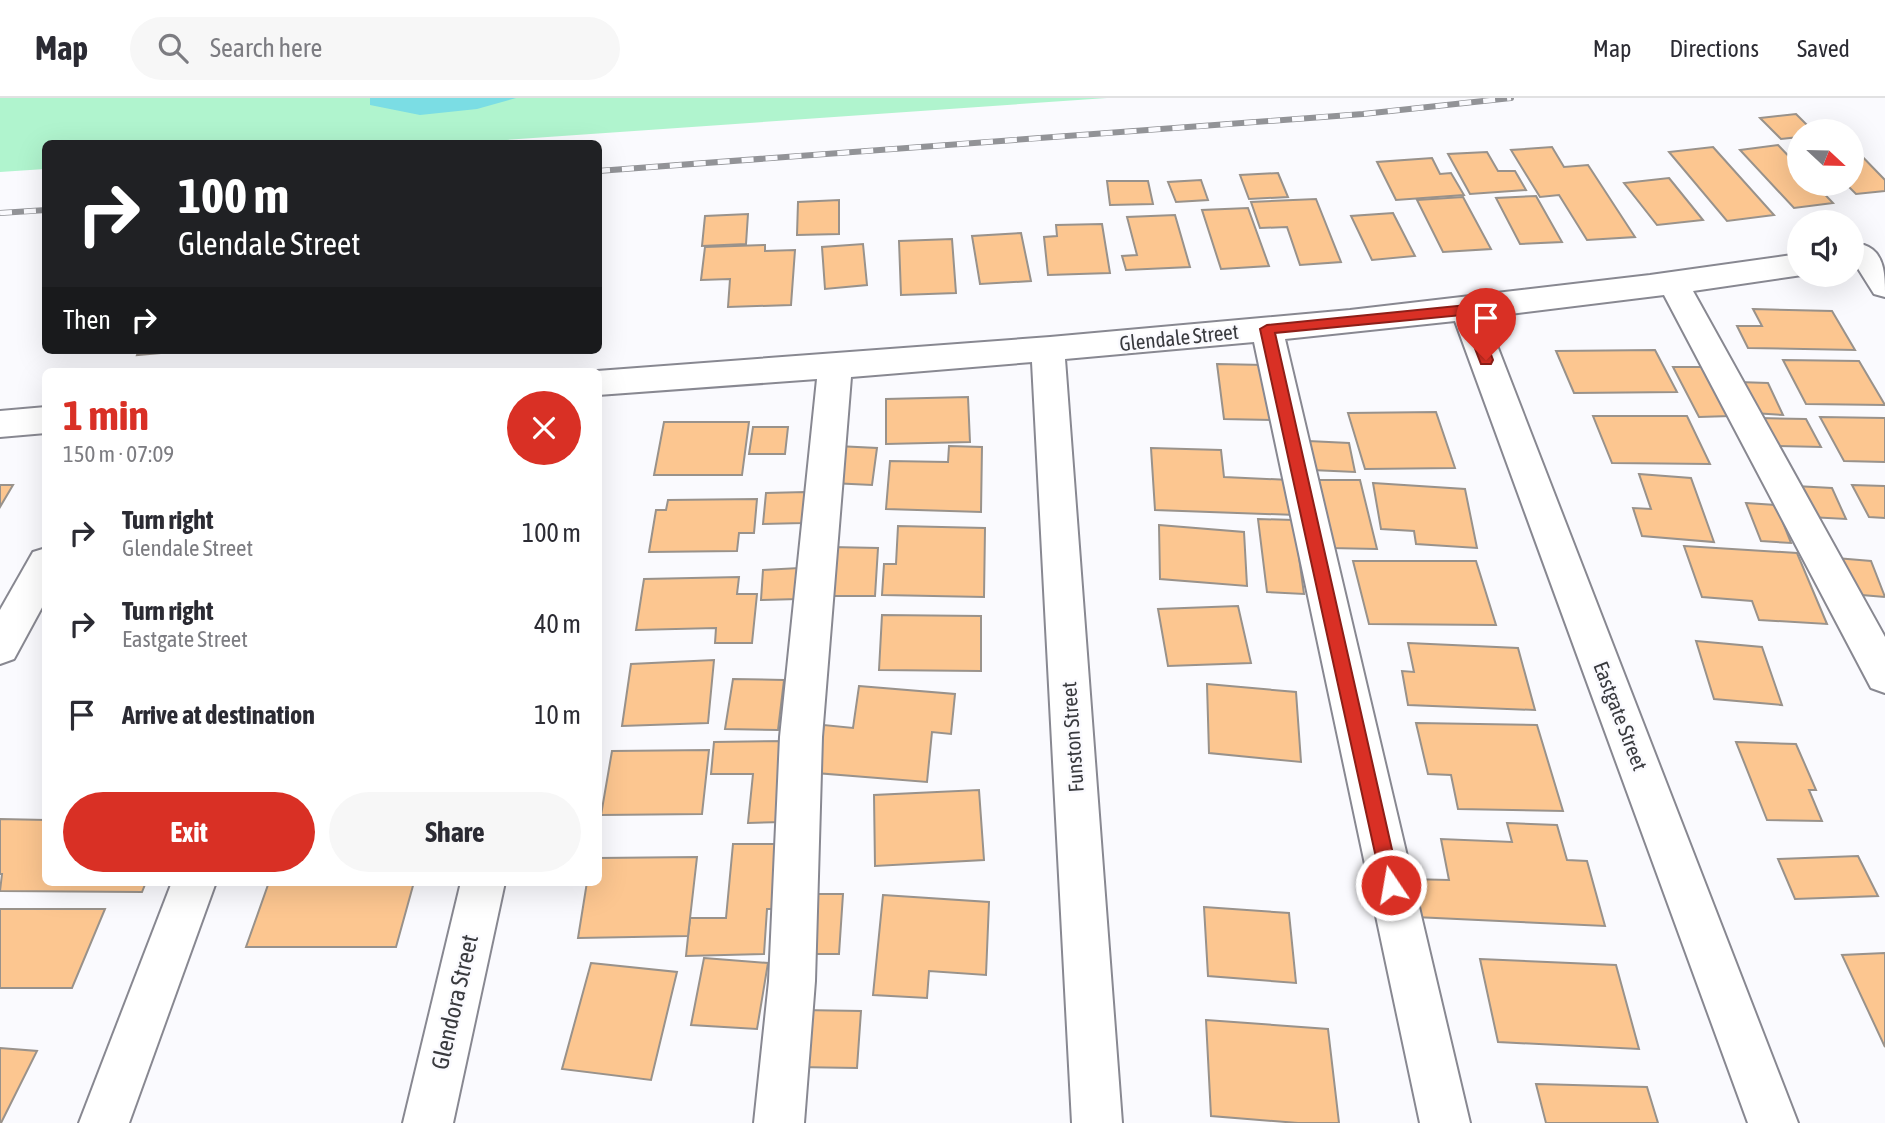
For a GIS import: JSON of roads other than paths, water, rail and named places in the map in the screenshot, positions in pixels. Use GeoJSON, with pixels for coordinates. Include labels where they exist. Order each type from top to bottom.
{"type":"FeatureCollection","features":[{"type":"Feature","properties":{"kind":"street"},"geometry":{"type":"LineString","coordinates":[[1867,254],[1885,286]]}},
{"type":"Feature","properties":{"kind":"street","name":"Glendale Street"},"geometry":{"type":"LineString","coordinates":[[602,383],[1048,351],[1467,310],[1787,267]]}},
{"type":"Feature","properties":{"kind":"street"},"geometry":{"type":"LineString","coordinates":[[1674,284],[1885,675]]}},
{"type":"Feature","properties":{"kind":"street","name":"Eastgate Street"},"geometry":{"type":"LineString","coordinates":[[1467,310],[1773,1123]]}},
{"type":"Feature","properties":{"kind":"street"},"geometry":{"type":"LineString","coordinates":[[1267,329],[1445,1123]]}},
{"type":"Feature","properties":{"kind":"street","name":"Funston Street"},"geometry":{"type":"LineString","coordinates":[[1048,351],[1097,1123]]}},
{"type":"Feature","properties":{"kind":"street"},"geometry":{"type":"LineString","coordinates":[[779,1123],[792,981],[801,737],[835,366]]}},
{"type":"Feature","properties":{"kind":"street"},"geometry":{"type":"LineString","coordinates":[[0,424],[42,420]]}},
{"type":"Feature","properties":{"kind":"street"},"geometry":{"type":"LineString","coordinates":[[0,647],[42,570]]}},
{"type":"Feature","properties":{"kind":"street"},"geometry":{"type":"LineString","coordinates":[[104,1123],[193,886]]}},
{"type":"Feature","properties":{"kind":"street","name":"Glendora Street"},"geometry":{"type":"LineString","coordinates":[[428,1123],[482,886]]}},
{"type":"Feature","properties":{"kind":"water"},"geometry":{"type":"Polygon","coordinates":[[[370,98],[516,98],[477,109],[420,115],[370,105],[370,98]]]}},
{"type":"Feature","properties":{"kind":"railway"},"geometry":{"type":"LineString","coordinates":[[602,171],[1363,114],[1511,98]]}},
{"type":"Feature","properties":{"kind":"railway"},"geometry":{"type":"LineString","coordinates":[[0,213],[42,210]]}}]}
